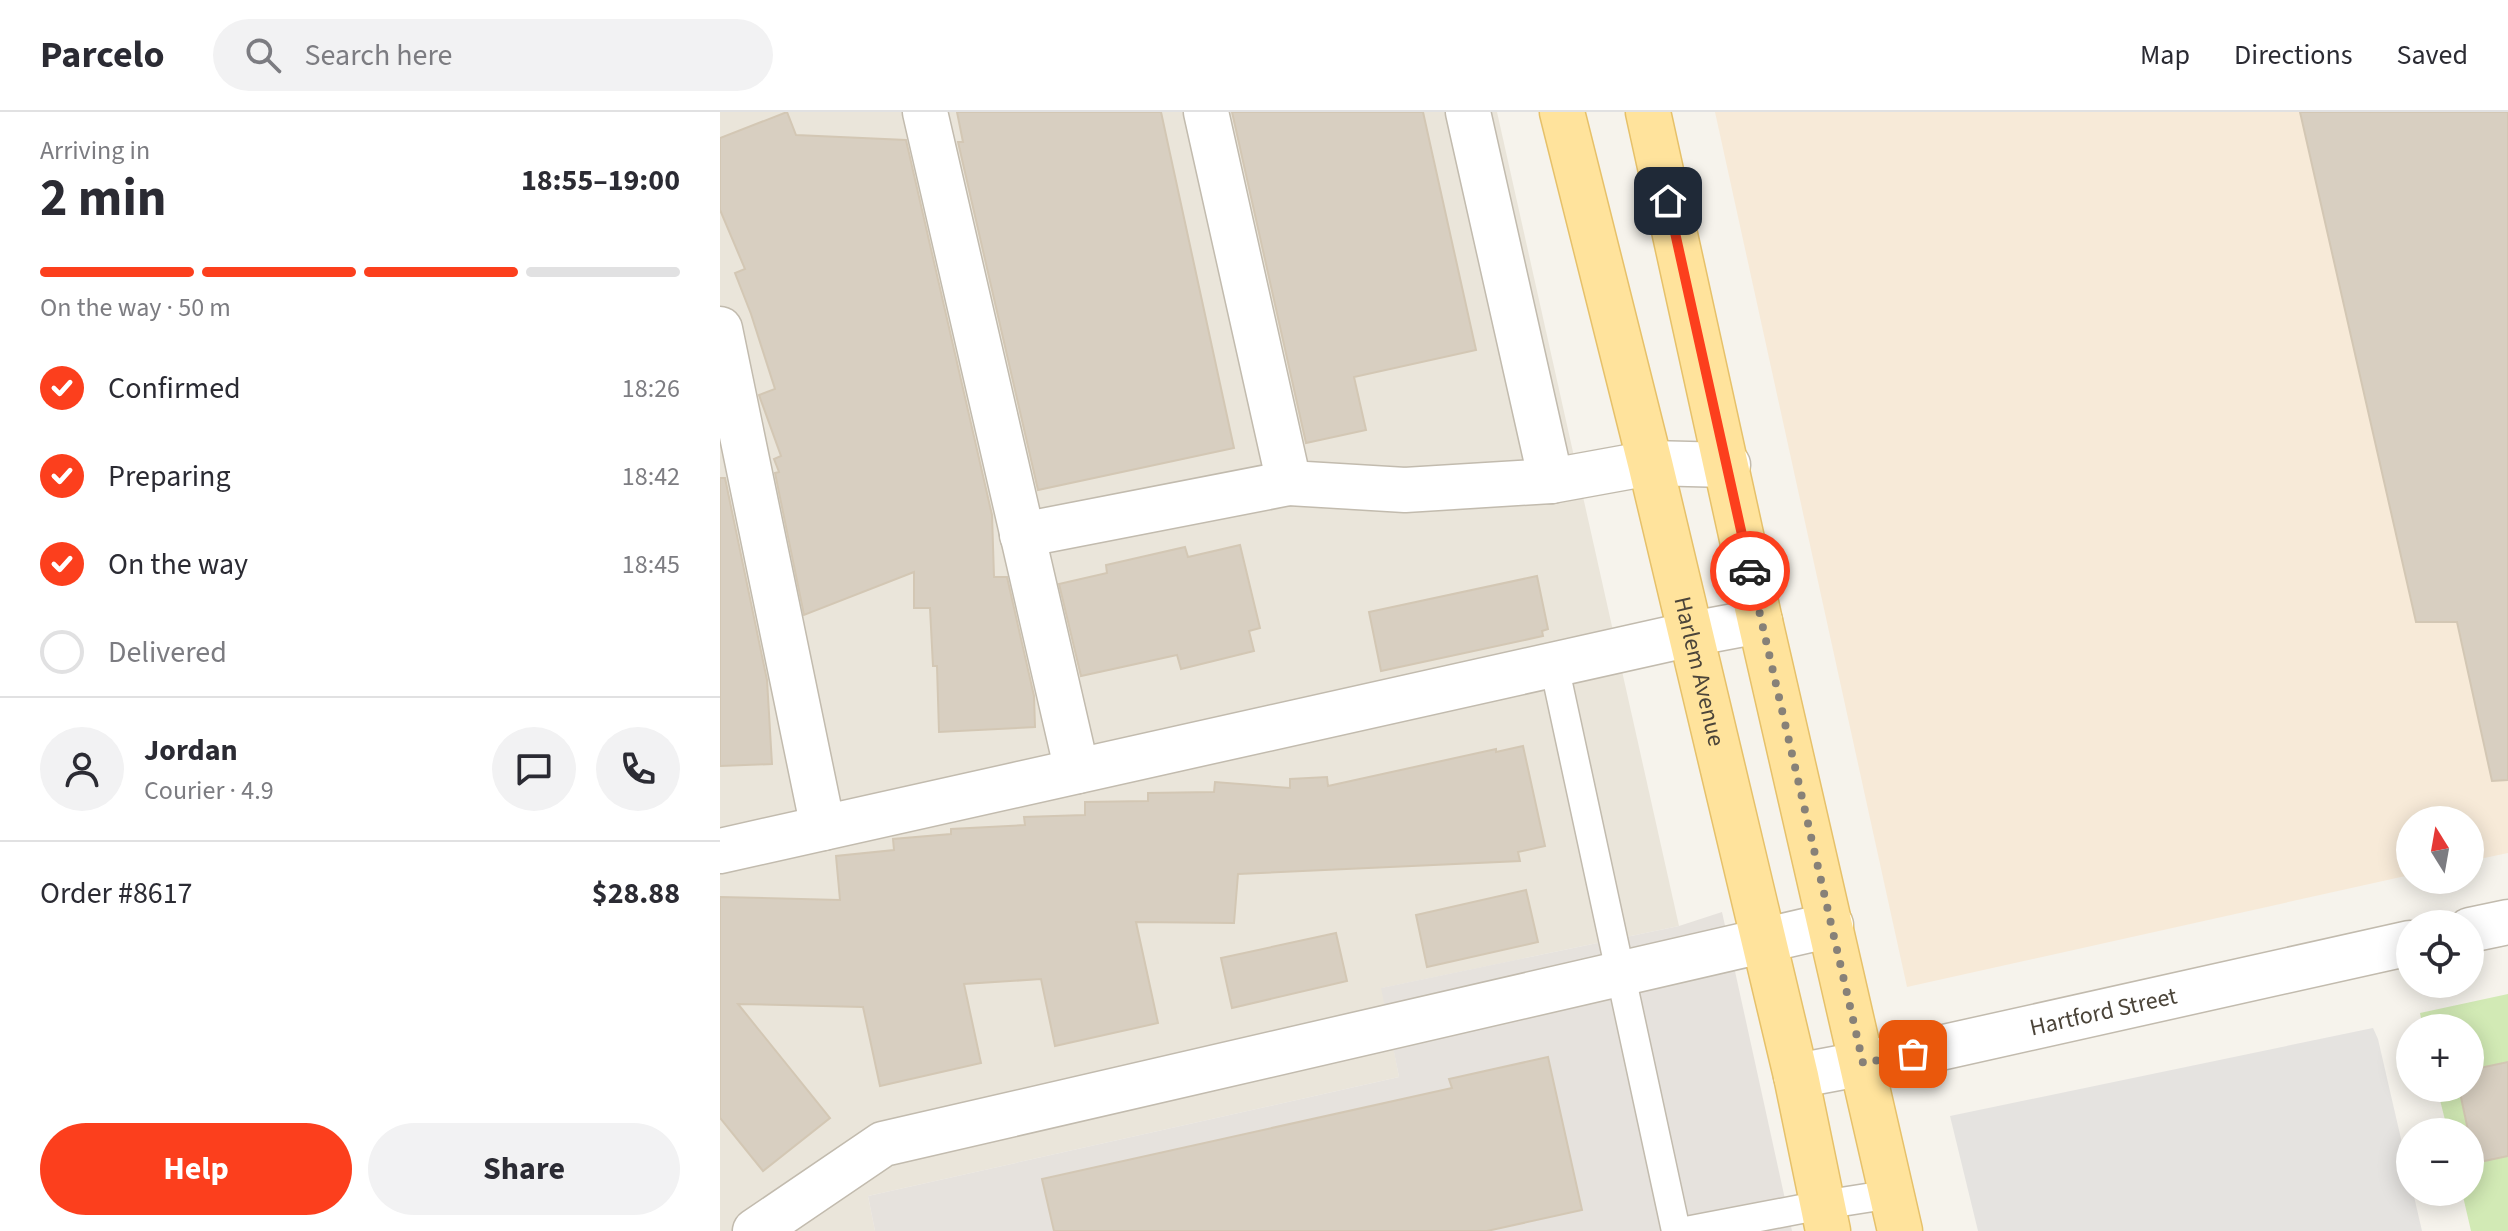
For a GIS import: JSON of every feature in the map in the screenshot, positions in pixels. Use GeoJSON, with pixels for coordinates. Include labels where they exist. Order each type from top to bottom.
{"type":"FeatureCollection","features":[{"type":"Feature","properties":{"kind":"main road","name":"Harlem Avenue"},"geometry":{"type":"LineString","coordinates":[[1562,112],[1691,634],[1796,1076],[1825,1218]]}},
{"type":"Feature","properties":{"kind":"main road"},"geometry":{"type":"LineString","coordinates":[[1648,112],[1760,621],[1896,1213]]}},
{"type":"Feature","properties":{"kind":"street"},"geometry":{"type":"LineString","coordinates":[[925,112],[1077,771]]}},
{"type":"Feature","properties":{"kind":"street"},"geometry":{"type":"LineString","coordinates":[[1206,112],[1289,483]]}},
{"type":"Feature","properties":{"kind":"street"},"geometry":{"type":"LineString","coordinates":[[1468,112],[1551,481]]}},
{"type":"Feature","properties":{"kind":"street"},"geometry":{"type":"LineString","coordinates":[[720,329],[823,828]]}},
{"type":"Feature","properties":{"kind":"street"},"geometry":{"type":"LineString","coordinates":[[1022,535],[1289,483],[1405,490],[1551,481],[1650,463],[1728,465]]}},
{"type":"Feature","properties":{"kind":"street"},"geometry":{"type":"LineString","coordinates":[[720,851],[1760,621]]}},
{"type":"Feature","properties":{"kind":"street"},"geometry":{"type":"LineString","coordinates":[[2484,927],[2508,922]]}},
{"type":"Feature","properties":{"kind":"street"},"geometry":{"type":"LineString","coordinates":[[755,1231],[883,1144],[1831,925]]}},
{"type":"Feature","properties":{"kind":"street","name":"Hartford Street"},"geometry":{"type":"LineString","coordinates":[[1796,1076],[1913,1054],[2396,946]]}},
{"type":"Feature","properties":{"kind":"lane"},"geometry":{"type":"LineString","coordinates":[[1554,665],[1676,1231]]}},
{"type":"Feature","properties":{"kind":"lane"},"geometry":{"type":"LineString","coordinates":[[1686,1231],[1896,1213]]}},
{"type":"Feature","properties":{"kind":"shaded area"},"geometry":{"type":"Polygon","coordinates":[[[720,112],[1497,112],[1679,926],[1382,988],[1399,1077],[868,1196],[875,1231],[720,1231],[720,112]]]}},
{"type":"Feature","properties":{"kind":"shaded area"},"geometry":{"type":"Polygon","coordinates":[[[1715,112],[2508,112],[2508,853],[2484,858],[2484,806],[2396,806],[2396,878],[1907,987],[1715,112]]]}},
{"type":"Feature","properties":{"kind":"shaded area"},"geometry":{"type":"Polygon","coordinates":[[[1722,912],[1792,1231],[875,1231],[868,1196],[1399,1077],[1381,988],[1679,926],[1722,912]]]}},
{"type":"Feature","properties":{"kind":"shaded area"},"geometry":{"type":"Polygon","coordinates":[[[2373,1028],[2396,1118],[2396,1206],[2416,1206],[2422,1231],[1978,1231],[1950,1116],[2373,1028]]]}},
{"type":"Feature","properties":{"kind":"green space"},"geometry":{"type":"Polygon","coordinates":[[[2508,994],[2508,1231],[2471,1231],[2465,1206],[2484,1206],[2484,1118],[2444,1118],[2440,1102],[2484,1102],[2484,1014],[2420,1013],[2508,994]]]}},
{"type":"Feature","properties":{"kind":"building"},"geometry":{"type":"Polygon","coordinates":[[[787,112],[796,135],[906,140],[992,515],[994,577],[1007,577],[1034,696],[1035,727],[939,732],[937,666],[933,666],[930,608],[914,608],[914,572],[804,615],[775,473],[779,472],[774,459],[781,456],[759,395],[775,389],[735,273],[745,269],[720,210],[720,138],[787,112]]]}},
{"type":"Feature","properties":{"kind":"building"},"geometry":{"type":"Polygon","coordinates":[[[957,112],[1161,112],[1234,448],[1038,490],[958,142],[963,142],[957,112]]]}},
{"type":"Feature","properties":{"kind":"building"},"geometry":{"type":"Polygon","coordinates":[[[1232,112],[1423,112],[1476,350],[1354,377],[1366,430],[1306,443],[1232,112]]]}},
{"type":"Feature","properties":{"kind":"building"},"geometry":{"type":"Polygon","coordinates":[[[2300,112],[2508,112],[2508,780],[2492,781],[2457,622],[2416,622],[2300,112]]]}},
{"type":"Feature","properties":{"kind":"building"},"geometry":{"type":"Polygon","coordinates":[[[720,478],[725,478],[767,680],[772,764],[720,766],[720,478]]]}},
{"type":"Feature","properties":{"kind":"building"},"geometry":{"type":"Polygon","coordinates":[[[1240,545],[1260,628],[1249,631],[1254,651],[1181,669],[1177,655],[1081,676],[1059,584],[1107,573],[1106,565],[1185,547],[1188,557],[1240,545]]]}},
{"type":"Feature","properties":{"kind":"building"},"geometry":{"type":"Polygon","coordinates":[[[1537,576],[1548,629],[1542,631],[1543,636],[1381,671],[1369,612],[1537,576]]]}},
{"type":"Feature","properties":{"kind":"building"},"geometry":{"type":"Polygon","coordinates":[[[1523,746],[1545,846],[1518,852],[1520,861],[1238,874],[1234,923],[1136,922],[1158,1023],[1055,1046],[1041,979],[964,984],[981,1063],[880,1086],[863,1007],[738,1004],[830,1118],[763,1171],[720,1118],[720,897],[840,900],[836,856],[894,850],[893,839],[951,834],[951,829],[1025,825],[1024,817],[1085,815],[1085,802],[1148,801],[1148,793],[1214,792],[1215,782],[1290,788],[1290,779],[1327,777],[1328,786],[1496,749],[1496,752],[1523,746]]]}},
{"type":"Feature","properties":{"kind":"building"},"geometry":{"type":"Polygon","coordinates":[[[1526,890],[1538,942],[1427,967],[1416,915],[1526,890]]]}},
{"type":"Feature","properties":{"kind":"building"},"geometry":{"type":"Polygon","coordinates":[[[1336,933],[1347,981],[1232,1008],[1221,958],[1336,933]]]}},
{"type":"Feature","properties":{"kind":"building"},"geometry":{"type":"Polygon","coordinates":[[[1548,1057],[1582,1210],[1487,1231],[1054,1231],[1042,1179],[1452,1088],[1449,1079],[1548,1057]]]}},
{"type":"Feature","properties":{"kind":"building"},"geometry":{"type":"Polygon","coordinates":[[[2508,1062],[2508,1156],[2484,1161],[2484,1118],[2465,1118],[2462,1102],[2484,1102],[2484,1067],[2508,1062]]]}},
{"type":"Feature","properties":{"kind":"way so far"},"geometry":{"type":"LineString","coordinates":[[1750,571],[1863,1063],[1913,1054]]}},
{"type":"Feature","properties":{"kind":"route"},"geometry":{"type":"LineString","coordinates":[[1668,201],[1750,571]]}}]}
